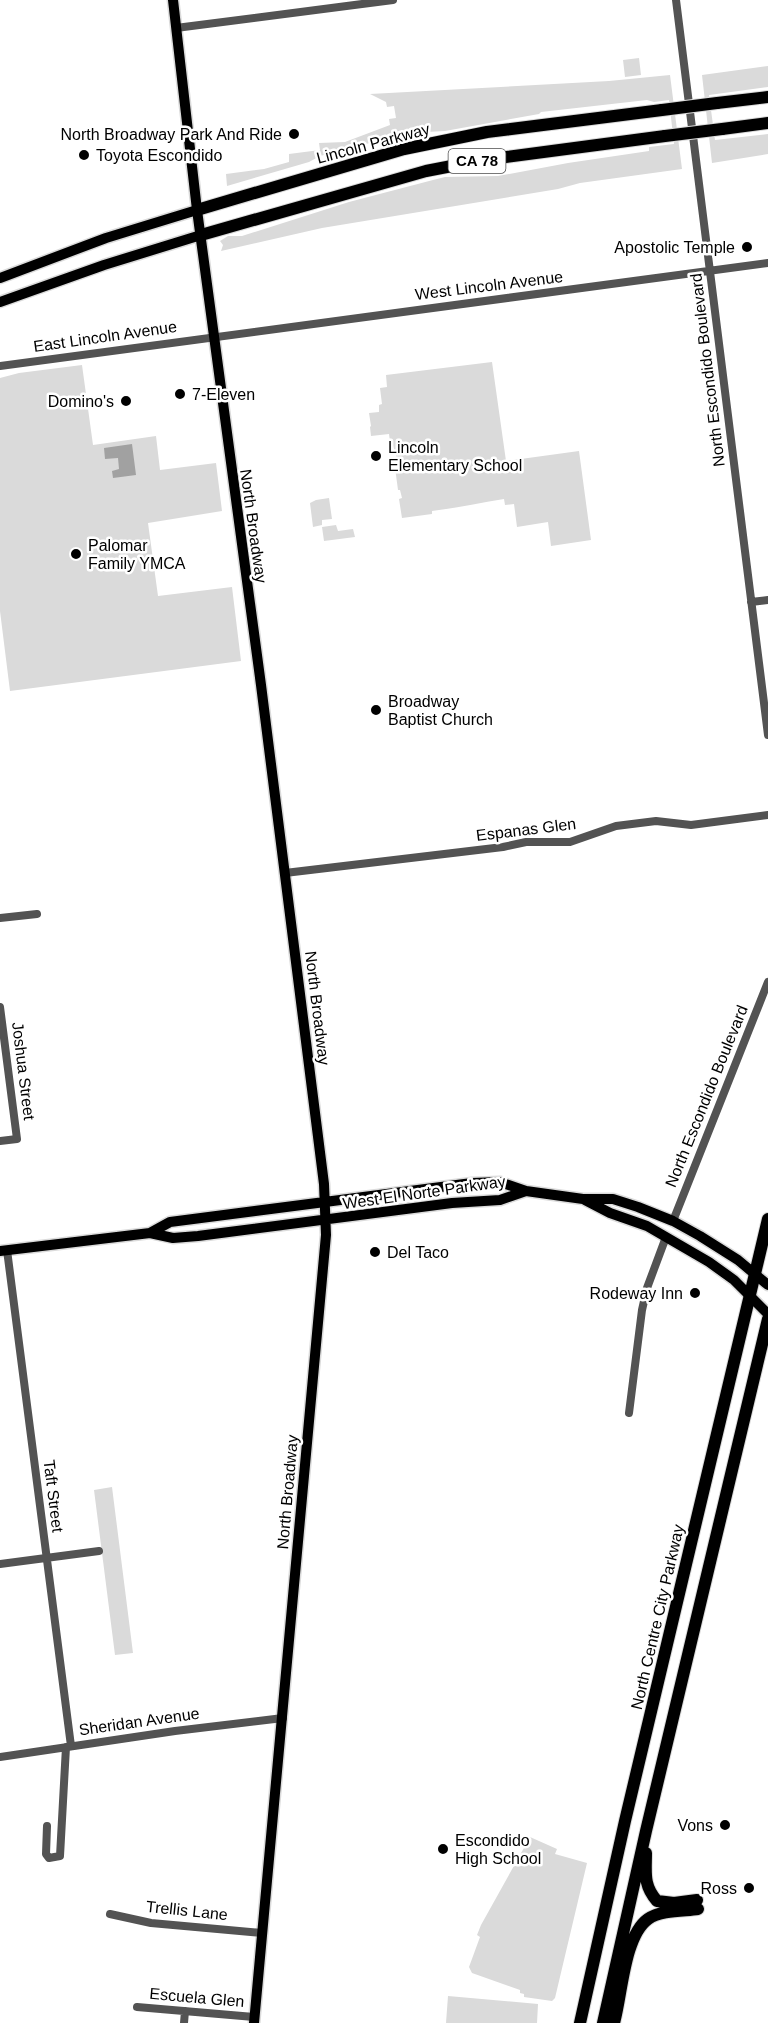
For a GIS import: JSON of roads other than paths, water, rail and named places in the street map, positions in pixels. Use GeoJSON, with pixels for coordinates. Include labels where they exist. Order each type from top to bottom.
{"type":"FeatureCollection","features":[{"type":"Feature","properties":{"kind":"highway","name":"Lincoln Parkway"},"geometry":{"type":"LineString","coordinates":[[197,210],[404,149],[487,132],[768,97]]}},
{"type":"Feature","properties":{"kind":"highway","name":"CA 78"},"geometry":{"type":"LineString","coordinates":[[201,235],[426,171],[483,160],[768,123]]}},
{"type":"Feature","properties":{"kind":"highway","name":"North Centre City Parkway"},"geometry":{"type":"LineString","coordinates":[[580,2023],[625,1821],[768,1219]]}},
{"type":"Feature","properties":{"kind":"highway"},"geometry":{"type":"LineString","coordinates":[[603,2023],[768,1316]]}},
{"type":"Feature","properties":{"kind":"highway"},"geometry":{"type":"LineString","coordinates":[[614,2023],[630,1948],[636,1933],[649,1918],[698,1905],[657,1901],[650,1893],[646,1884],[646,1831]]}},
{"type":"Feature","properties":{"kind":"main road","name":"North Broadway"},"geometry":{"type":"LineString","coordinates":[[173,0],[213,337],[322,1160],[326,1220],[283,1718],[254,2020]]}},
{"type":"Feature","properties":{"kind":"main road","name":"Lincoln Parkway"},"geometry":{"type":"LineString","coordinates":[[0,278],[106,238],[197,210]]}},
{"type":"Feature","properties":{"kind":"main road"},"geometry":{"type":"LineString","coordinates":[[0,302],[104,265],[201,235]]}},
{"type":"Feature","properties":{"kind":"main road","name":"West El Norte Parkway"},"geometry":{"type":"LineString","coordinates":[[150,1233],[170,1222],[472,1183],[500,1182],[526,1191],[583,1199],[613,1199],[638,1207],[673,1221],[718,1247],[768,1285]]}},
{"type":"Feature","properties":{"kind":"main road","name":"West El Norte Parkway"},"geometry":{"type":"LineString","coordinates":[[150,1233],[173,1238],[452,1203],[500,1200],[526,1191]]}},
{"type":"Feature","properties":{"kind":"main road","name":"West El Norte Parkway"},"geometry":{"type":"LineString","coordinates":[[583,1199],[610,1214],[647,1226],[711,1264],[750,1295],[768,1316]]}},
{"type":"Feature","properties":{"kind":"main road"},"geometry":{"type":"LineString","coordinates":[[3,1250],[150,1233]]}},
{"type":"Feature","properties":{"kind":"street"},"geometry":{"type":"LineString","coordinates":[[176,28],[393,0]]}},
{"type":"Feature","properties":{"kind":"street","name":"North Escondido Boulevard"},"geometry":{"type":"LineString","coordinates":[[676,0],[751,602],[764,668],[768,735]]}},
{"type":"Feature","properties":{"kind":"street","name":"West Lincoln Avenue"},"geometry":{"type":"LineString","coordinates":[[213,337],[768,263]]}},
{"type":"Feature","properties":{"kind":"street","name":"East Lincoln Avenue"},"geometry":{"type":"LineString","coordinates":[[0,366],[213,337]]}},
{"type":"Feature","properties":{"kind":"street"},"geometry":{"type":"LineString","coordinates":[[751,602],[768,600]]}},
{"type":"Feature","properties":{"kind":"street","name":"Espanas Glen"},"geometry":{"type":"LineString","coordinates":[[285,873],[503,847],[526,842],[570,842],[616,826],[646,822],[691,825],[768,815]]}},
{"type":"Feature","properties":{"kind":"street"},"geometry":{"type":"LineString","coordinates":[[0,918],[37,914]]}},
{"type":"Feature","properties":{"kind":"street","name":"North Escondido Boulevard"},"geometry":{"type":"LineString","coordinates":[[673,1221],[768,982]]}},
{"type":"Feature","properties":{"kind":"street","name":"Joshua Street"},"geometry":{"type":"LineString","coordinates":[[0,1007],[17,1139],[0,1141]]}},
{"type":"Feature","properties":{"kind":"street"},"geometry":{"type":"LineString","coordinates":[[629,1413],[642,1310],[647,1288],[666,1237]]}},
{"type":"Feature","properties":{"kind":"street","name":"Taft Street"},"geometry":{"type":"LineString","coordinates":[[3,1250],[46,1558],[69,1747],[60,1856],[49,1858],[46,1854],[47,1826]]}},
{"type":"Feature","properties":{"kind":"street"},"geometry":{"type":"LineString","coordinates":[[0,1564],[99,1551]]}},
{"type":"Feature","properties":{"kind":"street","name":"Sheridan Avenue"},"geometry":{"type":"LineString","coordinates":[[0,1757],[283,1718]]}},
{"type":"Feature","properties":{"kind":"street","name":"Trellis Lane"},"geometry":{"type":"LineString","coordinates":[[110,1914],[151,1923],[262,1933]]}},
{"type":"Feature","properties":{"kind":"street","name":"Escuela Glen"},"geometry":{"type":"LineString","coordinates":[[137,2007],[254,2020]]}},
{"type":"Feature","properties":{"kind":"street"},"geometry":{"type":"LineString","coordinates":[[184,2023],[185,2011]]}},
{"type":"Feature","properties":{"kind":"place","name":"North Broadway Park And Ride"},"geometry":{"type":"Point","coordinates":[294,134]}},
{"type":"Feature","properties":{"kind":"place","name":"Toyota Escondido"},"geometry":{"type":"Point","coordinates":[84,155]}},
{"type":"Feature","properties":{"kind":"place","name":"Apostolic Temple"},"geometry":{"type":"Point","coordinates":[747,247]}},
{"type":"Feature","properties":{"kind":"place","name":"7-Eleven"},"geometry":{"type":"Point","coordinates":[180,394]}},
{"type":"Feature","properties":{"kind":"place","name":"Domino's"},"geometry":{"type":"Point","coordinates":[126,401]}},
{"type":"Feature","properties":{"kind":"place","name":"Lincoln Elementary School"},"geometry":{"type":"Point","coordinates":[376,456]}},
{"type":"Feature","properties":{"kind":"place","name":"Palomar Family YMCA"},"geometry":{"type":"Point","coordinates":[76,554]}},
{"type":"Feature","properties":{"kind":"place","name":"Broadway Baptist Church"},"geometry":{"type":"Point","coordinates":[376,710]}},
{"type":"Feature","properties":{"kind":"place","name":"Del Taco"},"geometry":{"type":"Point","coordinates":[375,1252]}},
{"type":"Feature","properties":{"kind":"place","name":"Rodeway Inn"},"geometry":{"type":"Point","coordinates":[695,1293]}},
{"type":"Feature","properties":{"kind":"place","name":"Vons"},"geometry":{"type":"Point","coordinates":[725,1825]}},
{"type":"Feature","properties":{"kind":"place","name":"Escondido High School"},"geometry":{"type":"Point","coordinates":[443,1849]}},
{"type":"Feature","properties":{"kind":"place","name":"Ross"},"geometry":{"type":"Point","coordinates":[749,1888]}}]}
